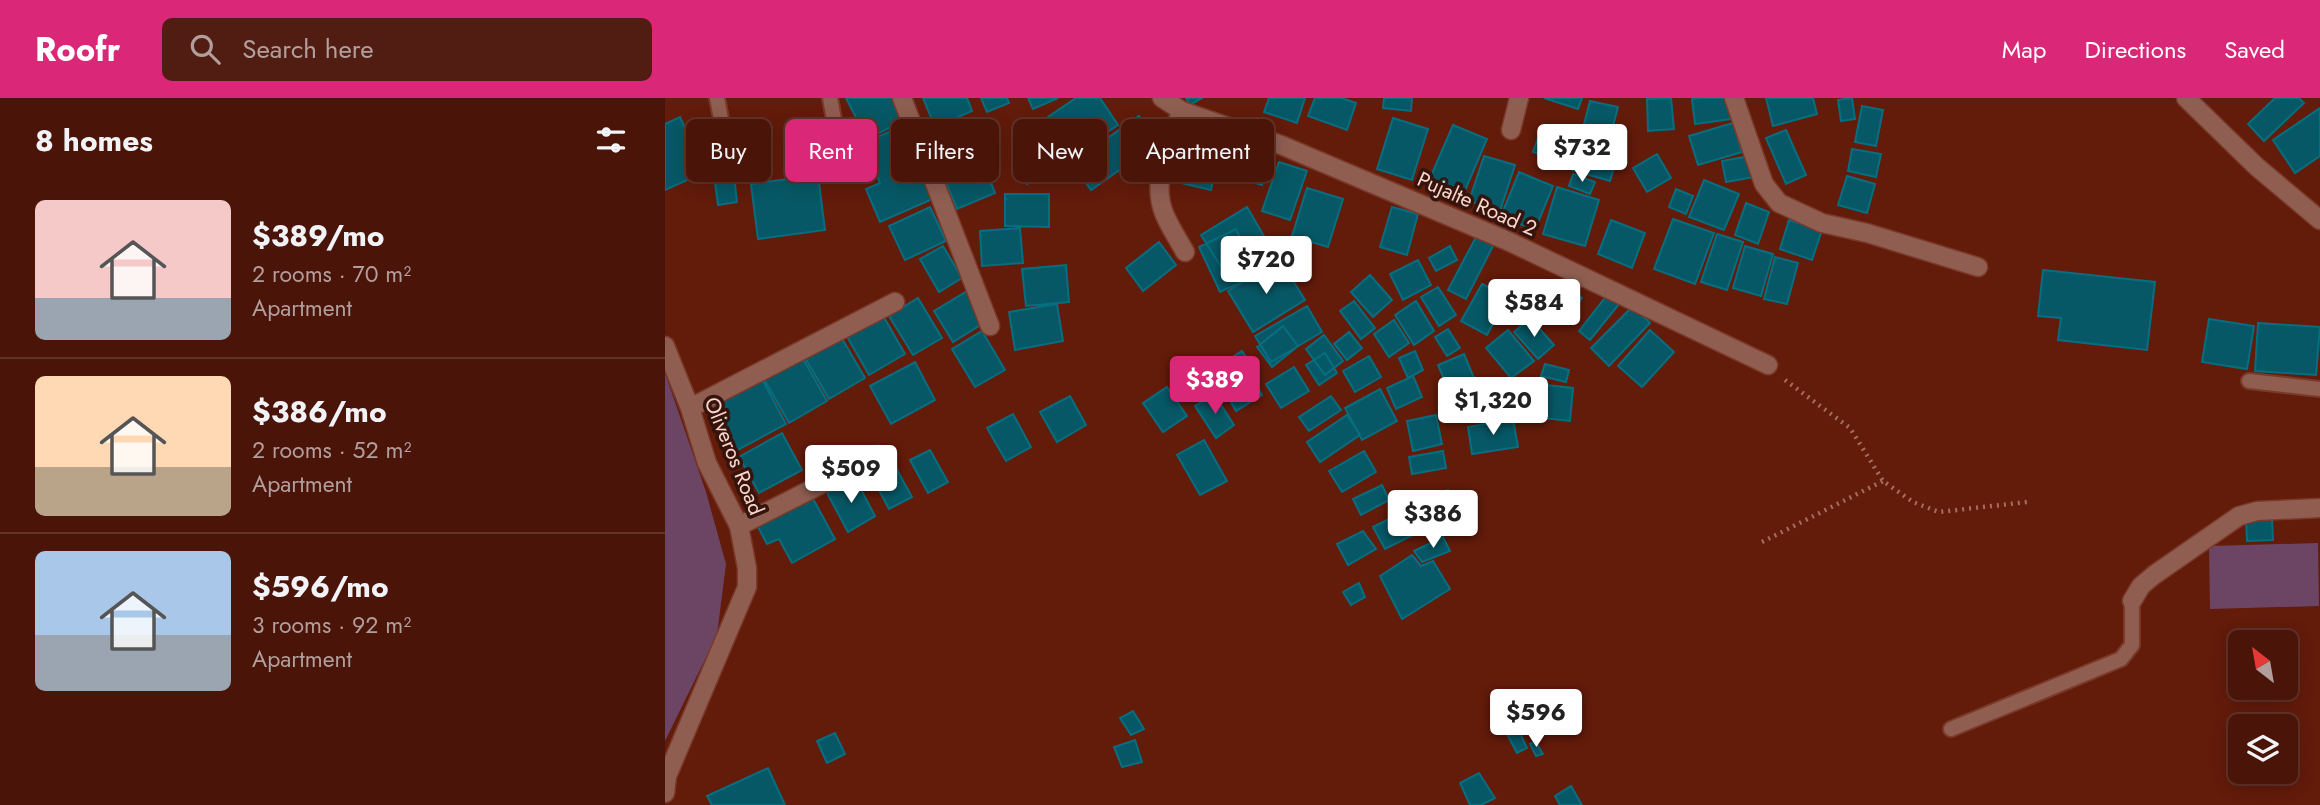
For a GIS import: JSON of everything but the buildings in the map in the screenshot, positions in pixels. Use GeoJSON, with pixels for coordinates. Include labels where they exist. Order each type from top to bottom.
{"type":"FeatureCollection","features":[{"type":"Feature","properties":{"kind":"street"},"geometry":{"type":"LineString","coordinates":[[902,98],[990,326]]}},
{"type":"Feature","properties":{"kind":"street","name":"Pujalte Road 2"},"geometry":{"type":"LineString","coordinates":[[1162,98],[1182,111],[1281,145],[1510,242],[1768,365]]}},
{"type":"Feature","properties":{"kind":"street"},"geometry":{"type":"LineString","coordinates":[[1511,130],[1519,98]]}},
{"type":"Feature","properties":{"kind":"street"},"geometry":{"type":"LineString","coordinates":[[1734,98],[1764,184],[1779,203],[1822,223],[1867,233],[1978,267]]}},
{"type":"Feature","properties":{"kind":"street"},"geometry":{"type":"LineString","coordinates":[[2186,98],[2257,167],[2320,220]]}},
{"type":"Feature","properties":{"kind":"street"},"geometry":{"type":"LineString","coordinates":[[1182,111],[1170,137],[1159,189],[1163,212],[1185,252]]}},
{"type":"Feature","properties":{"kind":"street"},"geometry":{"type":"LineString","coordinates":[[690,408],[895,302]]}},
{"type":"Feature","properties":{"kind":"street","name":"Oliveros Road"},"geometry":{"type":"LineString","coordinates":[[665,346],[690,408],[707,463],[739,526],[747,568],[747,587],[667,776],[665,793]]}},
{"type":"Feature","properties":{"kind":"street"},"geometry":{"type":"LineString","coordinates":[[739,526],[879,455]]}},
{"type":"Feature","properties":{"kind":"street"},"geometry":{"type":"LineString","coordinates":[[2132,601],[2141,586],[2154,575],[2239,516],[2257,511],[2320,508]]}},
{"type":"Feature","properties":{"kind":"lane"},"geometry":{"type":"LineString","coordinates":[[717,98],[721,119]]}},
{"type":"Feature","properties":{"kind":"lane"},"geometry":{"type":"LineString","coordinates":[[830,98],[834,119]]}},
{"type":"Feature","properties":{"kind":"lane"},"geometry":{"type":"LineString","coordinates":[[2249,381],[2320,389]]}},
{"type":"Feature","properties":{"kind":"lane"},"geometry":{"type":"LineString","coordinates":[[1951,729],[2121,659],[2132,645],[2132,601]]}},
{"type":"Feature","properties":{"kind":"path"},"geometry":{"type":"LineString","coordinates":[[1768,365],[1850,428],[1883,481],[1913,502],[1939,512],[2027,502]]}},
{"type":"Feature","properties":{"kind":"path"},"geometry":{"type":"LineString","coordinates":[[1762,542],[1883,481]]}},
{"type":"Feature","properties":{"kind":"shaded area"},"geometry":{"type":"Polygon","coordinates":[[[665,373],[706,492],[726,564],[717,635],[665,741],[665,373]]]}},
{"type":"Feature","properties":{"kind":"shaded area"},"geometry":{"type":"Polygon","coordinates":[[[2318,543],[2319,606],[2210,609],[2209,546],[2318,543]]]}}]}
